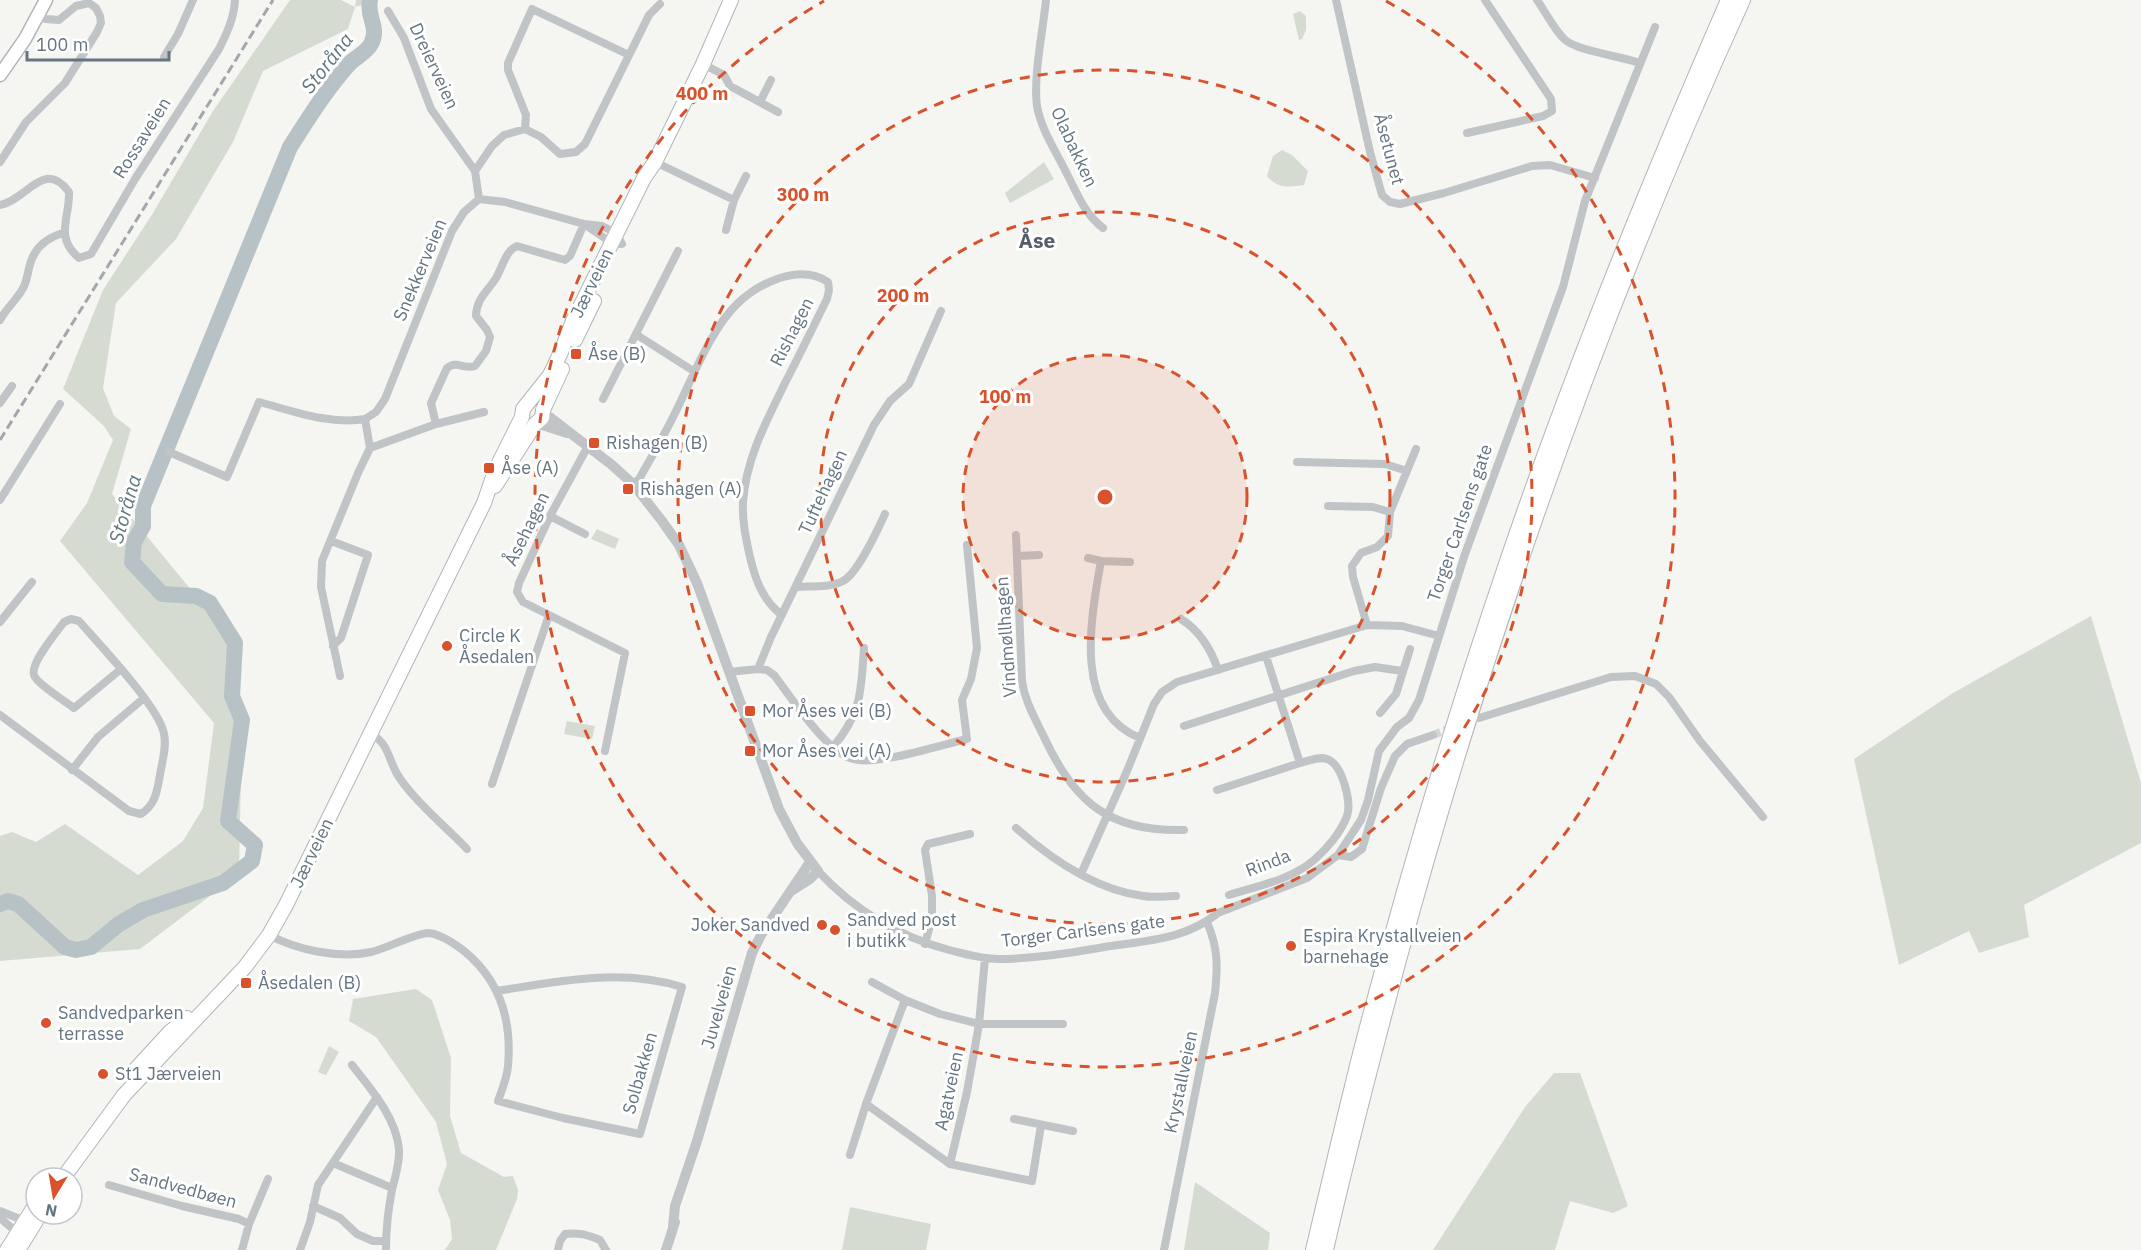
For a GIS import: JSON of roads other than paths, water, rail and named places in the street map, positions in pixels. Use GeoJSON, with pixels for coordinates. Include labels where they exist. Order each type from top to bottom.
{"type":"FeatureCollection","features":[{"type":"Feature","properties":{"kind":"main road"},"geometry":{"type":"LineString","coordinates":[[0,75],[25,39],[46,0]]}},
{"type":"Feature","properties":{"kind":"main road","name":"Jærveien"},"geometry":{"type":"LineString","coordinates":[[714,41],[730,0]]}},
{"type":"Feature","properties":{"kind":"main road","name":"Jærveien"},"geometry":{"type":"LineString","coordinates":[[536,417],[523,409],[549,375],[573,321],[650,180],[655,162],[714,41],[737,0]]}},
{"type":"Feature","properties":{"kind":"main road"},"geometry":{"type":"LineString","coordinates":[[1313,1250],[1361,1050],[1416,851],[1506,565],[1573,379],[1655,167],[1728,0]]}},
{"type":"Feature","properties":{"kind":"main road"},"geometry":{"type":"LineString","coordinates":[[1326,1250],[1374,1051],[1428,853],[1516,571],[1617,295],[1665,175],[1743,0]]}},
{"type":"Feature","properties":{"kind":"main road","name":"Jærveien"},"geometry":{"type":"LineString","coordinates":[[72,1166],[124,1095],[245,967],[269,935],[371,734],[484,502],[495,471],[536,417],[617,240]]}},
{"type":"Feature","properties":{"kind":"main road","name":"Jærveien"},"geometry":{"type":"LineString","coordinates":[[62,1166],[139,1066],[170,1032],[245,967]]}},
{"type":"Feature","properties":{"kind":"main road"},"geometry":{"type":"LineString","coordinates":[[18,1250],[25,1226]]}},
{"type":"Feature","properties":{"kind":"main road"},"geometry":{"type":"LineString","coordinates":[[7,1250],[27,1226]]}},
{"type":"Feature","properties":{"kind":"street"},"geometry":{"type":"LineString","coordinates":[[164,57],[178,34],[193,0]]}},
{"type":"Feature","properties":{"kind":"street","name":"Rossaveien"},"geometry":{"type":"LineString","coordinates":[[63,232],[74,254],[80,258],[91,254],[135,179],[219,49],[227,33],[236,0]]}},
{"type":"Feature","properties":{"kind":"street","name":"Olabakken"},"geometry":{"type":"LineString","coordinates":[[1046,0],[1037,108],[1042,123],[1079,198],[1090,217],[1103,228]]}},
{"type":"Feature","properties":{"kind":"street","name":"Åsetunet"},"geometry":{"type":"LineString","coordinates":[[1336,0],[1370,152],[1382,195],[1390,202],[1401,204],[1532,166],[1550,165],[1595,178]]}},
{"type":"Feature","properties":{"kind":"street"},"geometry":{"type":"LineString","coordinates":[[1467,133],[1544,116],[1552,111],[1551,99],[1485,0]]}},
{"type":"Feature","properties":{"kind":"street"},"geometry":{"type":"LineString","coordinates":[[1537,0],[1566,41],[1640,63]]}},
{"type":"Feature","properties":{"kind":"street"},"geometry":{"type":"LineString","coordinates":[[0,162],[26,122],[65,83],[97,32],[100,23],[100,16],[90,2],[76,6],[59,20],[45,19],[38,15]]}},
{"type":"Feature","properties":{"kind":"street"},"geometry":{"type":"LineString","coordinates":[[475,171],[492,146],[504,135],[525,129],[541,137],[560,154],[576,152],[585,144],[649,15],[660,4]]}},
{"type":"Feature","properties":{"kind":"street"},"geometry":{"type":"LineString","coordinates":[[525,129],[526,116],[508,70],[508,63],[532,9],[629,55]]}},
{"type":"Feature","properties":{"kind":"street","name":"Dreierveien"},"geometry":{"type":"LineString","coordinates":[[388,11],[404,38],[431,109],[475,171],[479,199]]}},
{"type":"Feature","properties":{"kind":"street","name":"Torger Carlsens gate"},"geometry":{"type":"LineString","coordinates":[[536,417],[588,446],[633,484],[679,545],[697,583],[779,809],[810,862],[837,891],[887,926],[925,944],[985,958],[1037,957],[1177,936],[1207,922],[1218,913],[1307,878],[1338,855],[1361,820],[1379,750],[1397,727],[1409,718],[1419,700],[1465,554],[1563,287],[1577,226],[1655,27]]}},
{"type":"Feature","properties":{"kind":"street"},"geometry":{"type":"LineString","coordinates":[[703,64],[724,75],[730,86],[778,112]]}},
{"type":"Feature","properties":{"kind":"street"},"geometry":{"type":"LineString","coordinates":[[760,102],[771,80]]}},
{"type":"Feature","properties":{"kind":"street"},"geometry":{"type":"LineString","coordinates":[[655,162],[734,200]]}},
{"type":"Feature","properties":{"kind":"street"},"geometry":{"type":"LineString","coordinates":[[726,230],[734,200],[746,176]]}},
{"type":"Feature","properties":{"kind":"street"},"geometry":{"type":"LineString","coordinates":[[0,206],[48,178],[63,183],[69,192],[63,232],[40,245],[29,267],[28,278],[22,291],[0,320]]}},
{"type":"Feature","properties":{"kind":"street"},"geometry":{"type":"LineString","coordinates":[[479,199],[505,202],[584,224],[602,226],[617,240]]}},
{"type":"Feature","properties":{"kind":"street","name":"Snekkerveien"},"geometry":{"type":"LineString","coordinates":[[365,419],[376,412],[385,399],[452,231],[464,212],[479,199]]}},
{"type":"Feature","properties":{"kind":"street"},"geometry":{"type":"LineString","coordinates":[[435,424],[431,403],[447,368],[457,363],[473,367],[489,344],[489,334],[476,316],[477,308],[510,250],[520,247],[565,260],[570,256],[584,224]]}},
{"type":"Feature","properties":{"kind":"street"},"geometry":{"type":"LineString","coordinates":[[603,399],[678,251]]}},
{"type":"Feature","properties":{"kind":"street","name":"Rishagen"},"geometry":{"type":"LineString","coordinates":[[633,484],[639,479],[663,437],[721,324],[737,304],[759,287],[785,276],[808,275],[828,282],[827,299],[761,430],[746,479],[743,503],[744,530],[752,565],[765,600],[770,607],[782,615]]}},
{"type":"Feature","properties":{"kind":"street","name":"Tuftehagen"},"geometry":{"type":"LineString","coordinates":[[758,669],[874,425],[890,401],[909,384],[941,311]]}},
{"type":"Feature","properties":{"kind":"street"},"geometry":{"type":"LineString","coordinates":[[637,335],[695,372]]}},
{"type":"Feature","properties":{"kind":"street"},"geometry":{"type":"LineString","coordinates":[[0,403],[12,386]]}},
{"type":"Feature","properties":{"kind":"street"},"geometry":{"type":"LineString","coordinates":[[169,452],[227,477],[259,402],[315,417],[347,422],[365,419],[370,447],[322,561],[321,587],[340,676]]}},
{"type":"Feature","properties":{"kind":"street"},"geometry":{"type":"LineString","coordinates":[[0,500],[60,404]]}},
{"type":"Feature","properties":{"kind":"street"},"geometry":{"type":"LineString","coordinates":[[370,447],[435,424],[484,411]]}},
{"type":"Feature","properties":{"kind":"street","name":"Åsehagen"},"geometry":{"type":"LineString","coordinates":[[588,446],[550,516],[517,592],[523,602],[625,653],[604,751]]}},
{"type":"Feature","properties":{"kind":"street"},"geometry":{"type":"LineString","coordinates":[[1367,625],[1353,577],[1353,566],[1361,553],[1377,547],[1385,540],[1389,532],[1390,512],[1416,449]]}},
{"type":"Feature","properties":{"kind":"street"},"geometry":{"type":"LineString","coordinates":[[1297,462],[1385,464],[1407,471]]}},
{"type":"Feature","properties":{"kind":"street"},"geometry":{"type":"LineString","coordinates":[[1328,506],[1373,507],[1390,512]]}},
{"type":"Feature","properties":{"kind":"street"},"geometry":{"type":"LineString","coordinates":[[796,587],[843,581],[852,574],[885,514]]}},
{"type":"Feature","properties":{"kind":"street"},"geometry":{"type":"LineString","coordinates":[[550,516],[585,534]]}},
{"type":"Feature","properties":{"kind":"street","name":"Vindmøllhagen"},"geometry":{"type":"LineString","coordinates":[[1016,535],[1022,681],[1025,698],[1052,755],[1074,789],[1088,802],[1108,814],[1139,827],[1184,830]]}},
{"type":"Feature","properties":{"kind":"street"},"geometry":{"type":"LineString","coordinates":[[331,541],[368,555],[341,638],[333,646]]}},
{"type":"Feature","properties":{"kind":"street"},"geometry":{"type":"LineString","coordinates":[[729,672],[758,669],[766,670],[774,675],[821,735],[833,747],[851,759],[865,761],[967,739],[962,700],[971,679],[977,648],[967,545]]}},
{"type":"Feature","properties":{"kind":"street"},"geometry":{"type":"LineString","coordinates":[[1017,556],[1039,555]]}},
{"type":"Feature","properties":{"kind":"street"},"geometry":{"type":"LineString","coordinates":[[1088,558],[1130,562]]}},
{"type":"Feature","properties":{"kind":"street"},"geometry":{"type":"LineString","coordinates":[[1101,561],[1091,634],[1093,675],[1097,696],[1117,726],[1140,738]]}},
{"type":"Feature","properties":{"kind":"street"},"geometry":{"type":"LineString","coordinates":[[1,617],[32,582]]}},
{"type":"Feature","properties":{"kind":"street"},"geometry":{"type":"LineString","coordinates":[[492,784],[549,615]]}},
{"type":"Feature","properties":{"kind":"street"},"geometry":{"type":"LineString","coordinates":[[0,715],[129,811],[141,814],[149,809],[157,794],[165,738],[159,720],[144,698],[121,669],[79,621],[71,619],[64,622],[37,660],[34,676],[74,708],[121,669]]}},
{"type":"Feature","properties":{"kind":"street"},"geometry":{"type":"LineString","coordinates":[[1181,619],[1199,634],[1212,654],[1218,670]]}},
{"type":"Feature","properties":{"kind":"street"},"geometry":{"type":"LineString","coordinates":[[1081,874],[1154,704],[1162,692],[1177,682],[1367,625],[1402,626],[1439,636]]}},
{"type":"Feature","properties":{"kind":"street"},"geometry":{"type":"LineString","coordinates":[[833,747],[846,732],[856,710],[864,648]]}},
{"type":"Feature","properties":{"kind":"street"},"geometry":{"type":"LineString","coordinates":[[1380,713],[1396,694],[1410,649]]}},
{"type":"Feature","properties":{"kind":"street"},"geometry":{"type":"LineString","coordinates":[[1266,656],[1300,763]]}},
{"type":"Feature","properties":{"kind":"street"},"geometry":{"type":"LineString","coordinates":[[1184,726],[1365,669],[1375,667],[1402,671]]}},
{"type":"Feature","properties":{"kind":"street"},"geometry":{"type":"LineString","coordinates":[[1479,718],[1611,677],[1635,676],[1656,684],[1669,697],[1763,818]]}},
{"type":"Feature","properties":{"kind":"street"},"geometry":{"type":"LineString","coordinates":[[72,770],[98,737],[144,698]]}},
{"type":"Feature","properties":{"kind":"street"},"geometry":{"type":"LineString","coordinates":[[371,734],[384,744],[396,772],[406,787],[467,849]]}},
{"type":"Feature","properties":{"kind":"street"},"geometry":{"type":"LineString","coordinates":[[1338,855],[1351,857],[1362,849],[1381,788],[1395,756],[1407,744],[1433,735]]}},
{"type":"Feature","properties":{"kind":"street","name":"Rinda"},"geometry":{"type":"LineString","coordinates":[[1217,790],[1320,758],[1336,765],[1349,800],[1347,816],[1339,833],[1314,861],[1296,872],[1229,895]]}},
{"type":"Feature","properties":{"kind":"street"},"geometry":{"type":"LineString","coordinates":[[1016,828],[1039,849],[1081,874],[1114,888],[1144,896],[1176,896]]}},
{"type":"Feature","properties":{"kind":"street"},"geometry":{"type":"LineString","coordinates":[[925,944],[932,918],[932,896],[925,850],[928,844],[970,834]]}},
{"type":"Feature","properties":{"kind":"street","name":"Juvelveien"},"geometry":{"type":"LineString","coordinates":[[666,1250],[673,1227],[675,1206],[697,1141],[752,953],[761,935],[810,862]]}},
{"type":"Feature","properties":{"kind":"street","name":"Juvelveien"},"geometry":{"type":"LineString","coordinates":[[791,891],[818,871]]}},
{"type":"Feature","properties":{"kind":"street","name":"Krystallveien"},"geometry":{"type":"LineString","coordinates":[[1164,1250],[1215,993],[1218,964],[1215,943],[1207,922]]}},
{"type":"Feature","properties":{"kind":"street","name":"Solbakken"},"geometry":{"type":"LineString","coordinates":[[269,935],[283,942],[346,954],[371,952],[428,933],[450,940],[475,960],[497,991],[508,1024],[508,1067],[498,1101],[563,1118],[640,1134],[682,987],[664,982],[605,976],[497,991]]}},
{"type":"Feature","properties":{"kind":"street","name":"Agatveien"},"geometry":{"type":"LineString","coordinates":[[950,1164],[967,1092],[979,1024],[985,958]]}},
{"type":"Feature","properties":{"kind":"street"},"geometry":{"type":"LineString","coordinates":[[872,982],[905,1000],[940,1014],[979,1024],[1063,1024]]}},
{"type":"Feature","properties":{"kind":"street"},"geometry":{"type":"LineString","coordinates":[[850,1155],[866,1104],[905,1000]]}},
{"type":"Feature","properties":{"kind":"street"},"geometry":{"type":"LineString","coordinates":[[313,1206],[340,1218],[357,1234],[386,1246],[387,1216],[399,1148],[393,1127],[377,1097],[351,1065]]}},
{"type":"Feature","properties":{"kind":"street"},"geometry":{"type":"LineString","coordinates":[[300,1250],[318,1185],[377,1097]]}},
{"type":"Feature","properties":{"kind":"street","name":"Agatveien"},"geometry":{"type":"LineString","coordinates":[[866,1104],[950,1164],[1032,1181],[1041,1125]]}},
{"type":"Feature","properties":{"kind":"street"},"geometry":{"type":"LineString","coordinates":[[1014,1119],[1073,1131]]}},
{"type":"Feature","properties":{"kind":"street"},"geometry":{"type":"LineString","coordinates":[[333,1163],[392,1188]]}},
{"type":"Feature","properties":{"kind":"street","name":"Sandvedbøen"},"geometry":{"type":"LineString","coordinates":[[242,1250],[249,1224],[268,1179]]}},
{"type":"Feature","properties":{"kind":"street","name":"Sandvedbøen"},"geometry":{"type":"LineString","coordinates":[[109,1185],[239,1219],[249,1224]]}},
{"type":"Feature","properties":{"kind":"street"},"geometry":{"type":"LineString","coordinates":[[0,1211],[23,1230]]}},
{"type":"Feature","properties":{"kind":"street"},"geometry":{"type":"LineString","coordinates":[[0,1218],[23,1230]]}},
{"type":"Feature","properties":{"kind":"street"},"geometry":{"type":"LineString","coordinates":[[558,1250],[564,1234],[573,1233],[600,1240],[606,1250]]}},
{"type":"Feature","properties":{"kind":"waterway","name":"Storåna"},"geometry":{"type":"LineString","coordinates":[[0,904],[8,901],[18,904],[65,947],[76,950],[91,947],[119,924],[143,910],[223,883],[252,861],[255,845],[228,821],[242,720],[232,696],[235,643],[210,603],[196,596],[162,594],[132,562],[134,542],[143,526],[143,506],[290,147],[333,83],[371,44],[374,27],[369,6],[370,0]]}},
{"type":"Feature","properties":{"kind":"tunnel"},"geometry":{"type":"LineString","coordinates":[[1433,735],[1453,727]]}},
{"type":"Feature","properties":{"kind":"railway"},"geometry":{"type":"LineString","coordinates":[[0,440],[273,0]]}},
{"type":"Feature","properties":{"kind":"place","name":"Åse (B)"},"geometry":{"type":"Point","coordinates":[576,354]}},
{"type":"Feature","properties":{"kind":"place","name":"Rishagen (B)"},"geometry":{"type":"Point","coordinates":[594,443]}},
{"type":"Feature","properties":{"kind":"place","name":"Åse (A)"},"geometry":{"type":"Point","coordinates":[489,468]}},
{"type":"Feature","properties":{"kind":"place","name":"Rishagen (A)"},"geometry":{"type":"Point","coordinates":[628,489]}},
{"type":"Feature","properties":{"kind":"place","name":"Circle K Åsedalen"},"geometry":{"type":"Point","coordinates":[447,646]}},
{"type":"Feature","properties":{"kind":"place","name":"Mor Åses vei (B)"},"geometry":{"type":"Point","coordinates":[750,711]}},
{"type":"Feature","properties":{"kind":"place","name":"Mor Åses vei (A)"},"geometry":{"type":"Point","coordinates":[750,751]}},
{"type":"Feature","properties":{"kind":"place","name":"Joker Sandved"},"geometry":{"type":"Point","coordinates":[822,925]}},
{"type":"Feature","properties":{"kind":"place","name":"Sandved post i butikk"},"geometry":{"type":"Point","coordinates":[835,930]}},
{"type":"Feature","properties":{"kind":"place","name":"Espira Krystallveien barnehage"},"geometry":{"type":"Point","coordinates":[1291,946]}},
{"type":"Feature","properties":{"kind":"place","name":"Åsedalen (B)"},"geometry":{"type":"Point","coordinates":[246,983]}},
{"type":"Feature","properties":{"kind":"place","name":"Sandvedparken terrasse"},"geometry":{"type":"Point","coordinates":[46,1023]}},
{"type":"Feature","properties":{"kind":"place","name":"St1 Jærveien"},"geometry":{"type":"Point","coordinates":[103,1074]}},
{"type":"Feature","properties":{"kind":"district","name":"Åse"},"geometry":{"type":"Point","coordinates":[1037,241]}}]}
